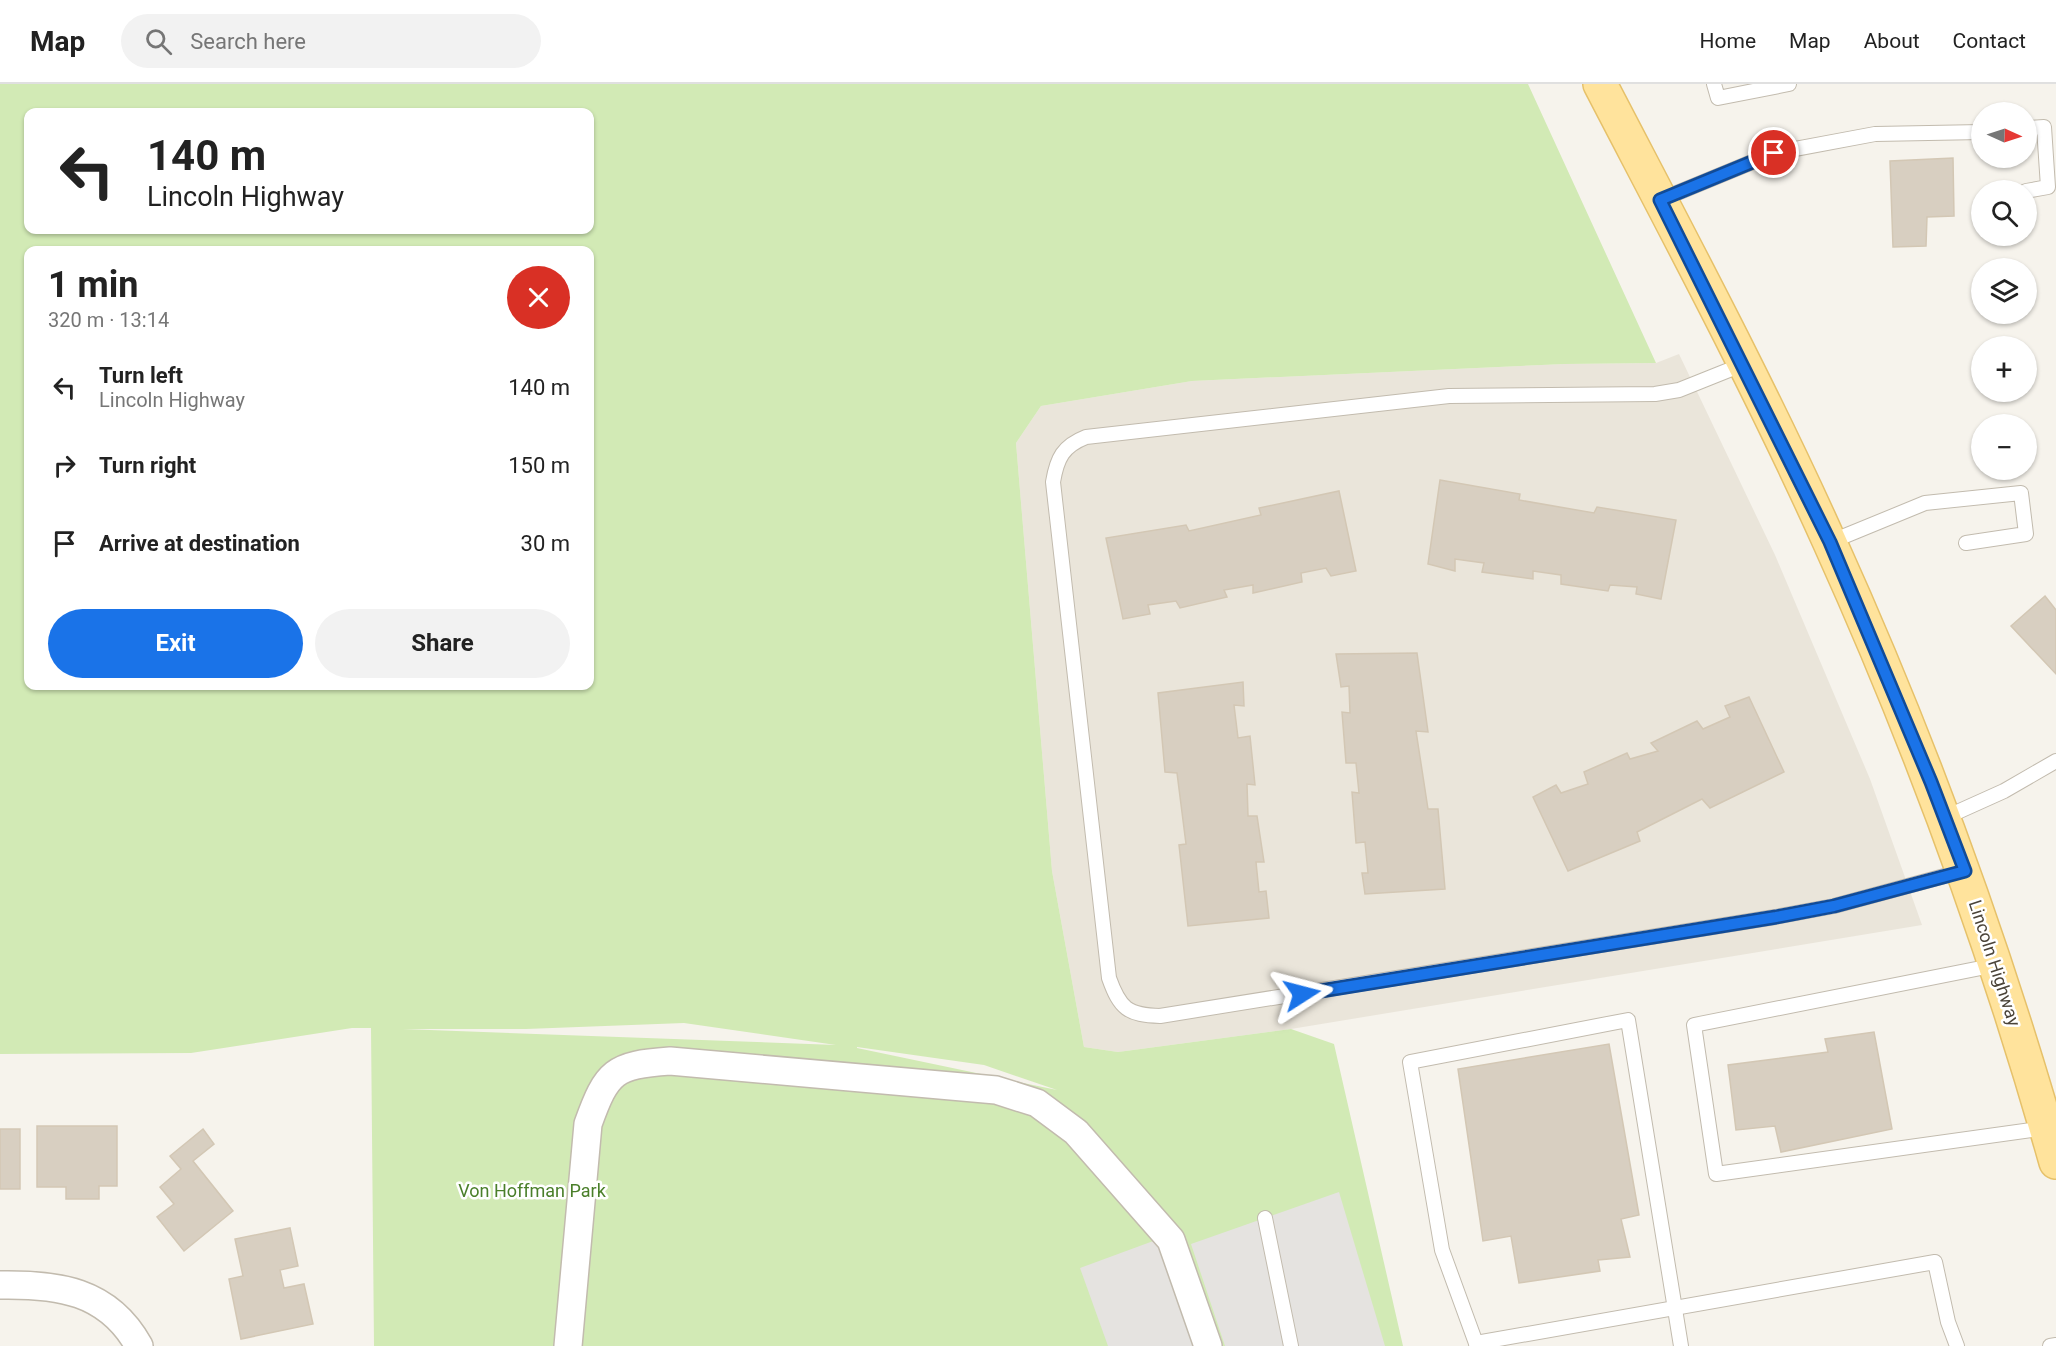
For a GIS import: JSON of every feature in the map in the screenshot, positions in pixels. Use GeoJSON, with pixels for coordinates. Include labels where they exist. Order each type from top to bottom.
{"type":"FeatureCollection","features":[{"type":"Feature","properties":{"kind":"main road","name":"Lincoln Highway"},"geometry":{"type":"LineString","coordinates":[[1600,84],[1744,364],[1830,542],[1965,871],[2056,1162]]}},
{"type":"Feature","properties":{"kind":"street"},"geometry":{"type":"LineString","coordinates":[[568,1346],[588,1124],[600,1091],[615,1072],[640,1063],[670,1061],[996,1090],[1037,1103],[1076,1132],[1171,1240],[1208,1346]]}},
{"type":"Feature","properties":{"kind":"street"},"geometry":{"type":"LineString","coordinates":[[0,1285],[58,1287],[86,1296],[116,1317],[132,1334],[139,1346]]}},
{"type":"Feature","properties":{"kind":"lane"},"geometry":{"type":"LineString","coordinates":[[1714,84],[1718,98],[1789,84]]}},
{"type":"Feature","properties":{"kind":"lane"},"geometry":{"type":"LineString","coordinates":[[2037,127],[2044,127],[2048,187],[2037,189]]}},
{"type":"Feature","properties":{"kind":"lane"},"geometry":{"type":"LineString","coordinates":[[1660,200],[1774,153],[1875,134],[1971,132]]}},
{"type":"Feature","properties":{"kind":"lane"},"geometry":{"type":"LineString","coordinates":[[1744,364],[1679,390],[1655,394],[1449,396],[1086,437],[1072,442],[1061,452],[1053,482],[1109,978],[1115,996],[1126,1010],[1142,1016],[1160,1017],[1776,917],[1834,906],[1965,871]]}},
{"type":"Feature","properties":{"kind":"lane"},"geometry":{"type":"LineString","coordinates":[[1830,542],[1925,503],[2020,493],[2026,534],[1966,543]]}},
{"type":"Feature","properties":{"kind":"lane"},"geometry":{"type":"LineString","coordinates":[[1944,818],[2004,791],[2056,761]]}},
{"type":"Feature","properties":{"kind":"lane"},"geometry":{"type":"LineString","coordinates":[[1996,965],[1694,1025],[1716,1174],[2046,1128]]}},
{"type":"Feature","properties":{"kind":"lane"},"geometry":{"type":"LineString","coordinates":[[1681,1346],[1674,1308],[1628,1020],[1410,1062],[1442,1250],[1476,1344],[1674,1308],[1935,1262],[1947,1322],[1957,1346]]}},
{"type":"Feature","properties":{"kind":"lane"},"geometry":{"type":"LineString","coordinates":[[1265,1218],[1291,1346]]}},
{"type":"Feature","properties":{"kind":"lane"},"geometry":{"type":"LineString","coordinates":[[2050,1346],[2056,1345]]}},
{"type":"Feature","properties":{"kind":"shaded area"},"geometry":{"type":"Polygon","coordinates":[[[1679,354],[1775,555],[1870,779],[1922,925],[1291,1029],[1118,1052],[1084,1047],[1052,871],[1016,443],[1041,406],[1192,381],[1565,364],[1656,363],[1679,354]]]}},
{"type":"Feature","properties":{"kind":"shaded area"},"geometry":{"type":"Polygon","coordinates":[[[1339,1192],[1385,1346],[1225,1346],[1191,1244],[1339,1192]]]}},
{"type":"Feature","properties":{"kind":"shaded area"},"geometry":{"type":"Polygon","coordinates":[[[1156,1240],[1195,1346],[1108,1346],[1080,1268],[1156,1240]]]}},
{"type":"Feature","properties":{"kind":"green space","name":"Von Hoffman Park"},"geometry":{"type":"Polygon","coordinates":[[[0,84],[1528,84],[1656,363],[1565,364],[1192,381],[1041,406],[1016,443],[1052,871],[1084,1047],[1118,1052],[1291,1029],[1334,1044],[1403,1346],[374,1346],[371,1028],[352,1028],[191,1053],[0,1054],[0,84]],[[684,1023],[526,1029],[403,1029],[836,1045],[684,1023]],[[857,1048],[1057,1090],[984,1065],[857,1048]]]}},
{"type":"Feature","properties":{"kind":"building"},"geometry":{"type":"Polygon","coordinates":[[[1953,158],[1954,216],[1927,217],[1926,246],[1893,247],[1890,161],[1953,158]]]}},
{"type":"Feature","properties":{"kind":"building"},"geometry":{"type":"Polygon","coordinates":[[[1440,480],[1520,494],[1519,500],[1594,513],[1597,507],[1676,520],[1661,599],[1636,594],[1637,587],[1610,585],[1608,591],[1561,584],[1561,575],[1533,571],[1533,579],[1482,572],[1484,563],[1455,559],[1455,571],[1428,564],[1440,480]]]}},
{"type":"Feature","properties":{"kind":"building"},"geometry":{"type":"Polygon","coordinates":[[[1339,491],[1356,571],[1331,576],[1326,568],[1301,573],[1302,582],[1253,593],[1253,585],[1224,590],[1227,597],[1180,608],[1176,601],[1148,605],[1150,614],[1123,619],[1106,538],[1186,525],[1189,531],[1261,515],[1259,508],[1339,491]]]}},
{"type":"Feature","properties":{"kind":"building"},"geometry":{"type":"Polygon","coordinates":[[[2045,596],[2056,610],[2056,674],[2011,626],[2045,596]]]}},
{"type":"Feature","properties":{"kind":"building"},"geometry":{"type":"Polygon","coordinates":[[[1417,653],[1428,732],[1416,731],[1428,809],[1438,809],[1445,889],[1365,894],[1362,873],[1368,873],[1365,842],[1356,843],[1352,792],[1359,793],[1356,763],[1346,763],[1342,712],[1350,713],[1349,686],[1341,687],[1336,654],[1417,653]]]}},
{"type":"Feature","properties":{"kind":"building"},"geometry":{"type":"Polygon","coordinates":[[[1243,682],[1244,706],[1234,705],[1238,738],[1250,736],[1255,785],[1247,784],[1248,816],[1257,816],[1264,862],[1256,862],[1259,892],[1266,891],[1269,918],[1188,926],[1179,845],[1186,844],[1177,773],[1165,772],[1158,693],[1243,682]]]}},
{"type":"Feature","properties":{"kind":"building"},"geometry":{"type":"Polygon","coordinates":[[[1749,697],[1784,772],[1710,808],[1702,799],[1637,832],[1640,841],[1568,871],[1533,797],[1556,785],[1561,793],[1588,784],[1584,772],[1627,753],[1630,759],[1658,751],[1651,743],[1697,721],[1703,729],[1730,717],[1725,706],[1749,697]]]}},
{"type":"Feature","properties":{"kind":"building"},"geometry":{"type":"Polygon","coordinates":[[[1874,1032],[1892,1129],[1781,1152],[1775,1126],[1736,1130],[1728,1065],[1828,1052],[1825,1039],[1874,1032]]]}},
{"type":"Feature","properties":{"kind":"building"},"geometry":{"type":"Polygon","coordinates":[[[1609,1044],[1639,1215],[1621,1219],[1630,1257],[1598,1260],[1600,1271],[1519,1283],[1511,1236],[1483,1241],[1458,1069],[1609,1044]]]}},
{"type":"Feature","properties":{"kind":"building"},"geometry":{"type":"Polygon","coordinates":[[[37,1126],[117,1126],[117,1186],[99,1186],[99,1199],[66,1199],[66,1187],[37,1187],[37,1126]]]}},
{"type":"Feature","properties":{"kind":"building"},"geometry":{"type":"Polygon","coordinates":[[[0,1129],[20,1129],[20,1189],[0,1189],[0,1129]]]}},
{"type":"Feature","properties":{"kind":"building"},"geometry":{"type":"Polygon","coordinates":[[[203,1129],[214,1144],[193,1161],[233,1211],[184,1251],[157,1217],[174,1204],[160,1187],[181,1169],[170,1156],[203,1129]]]}},
{"type":"Feature","properties":{"kind":"building"},"geometry":{"type":"Polygon","coordinates":[[[290,1228],[298,1266],[280,1270],[284,1288],[304,1284],[313,1324],[241,1339],[229,1279],[243,1276],[235,1239],[290,1228]]]}},
{"type":"Feature","properties":{"kind":"route"},"geometry":{"type":"LineString","coordinates":[[1302,994],[1776,917],[1834,906],[1965,871],[1931,782],[1830,542],[1744,364],[1660,200],[1774,153]]}}]}
